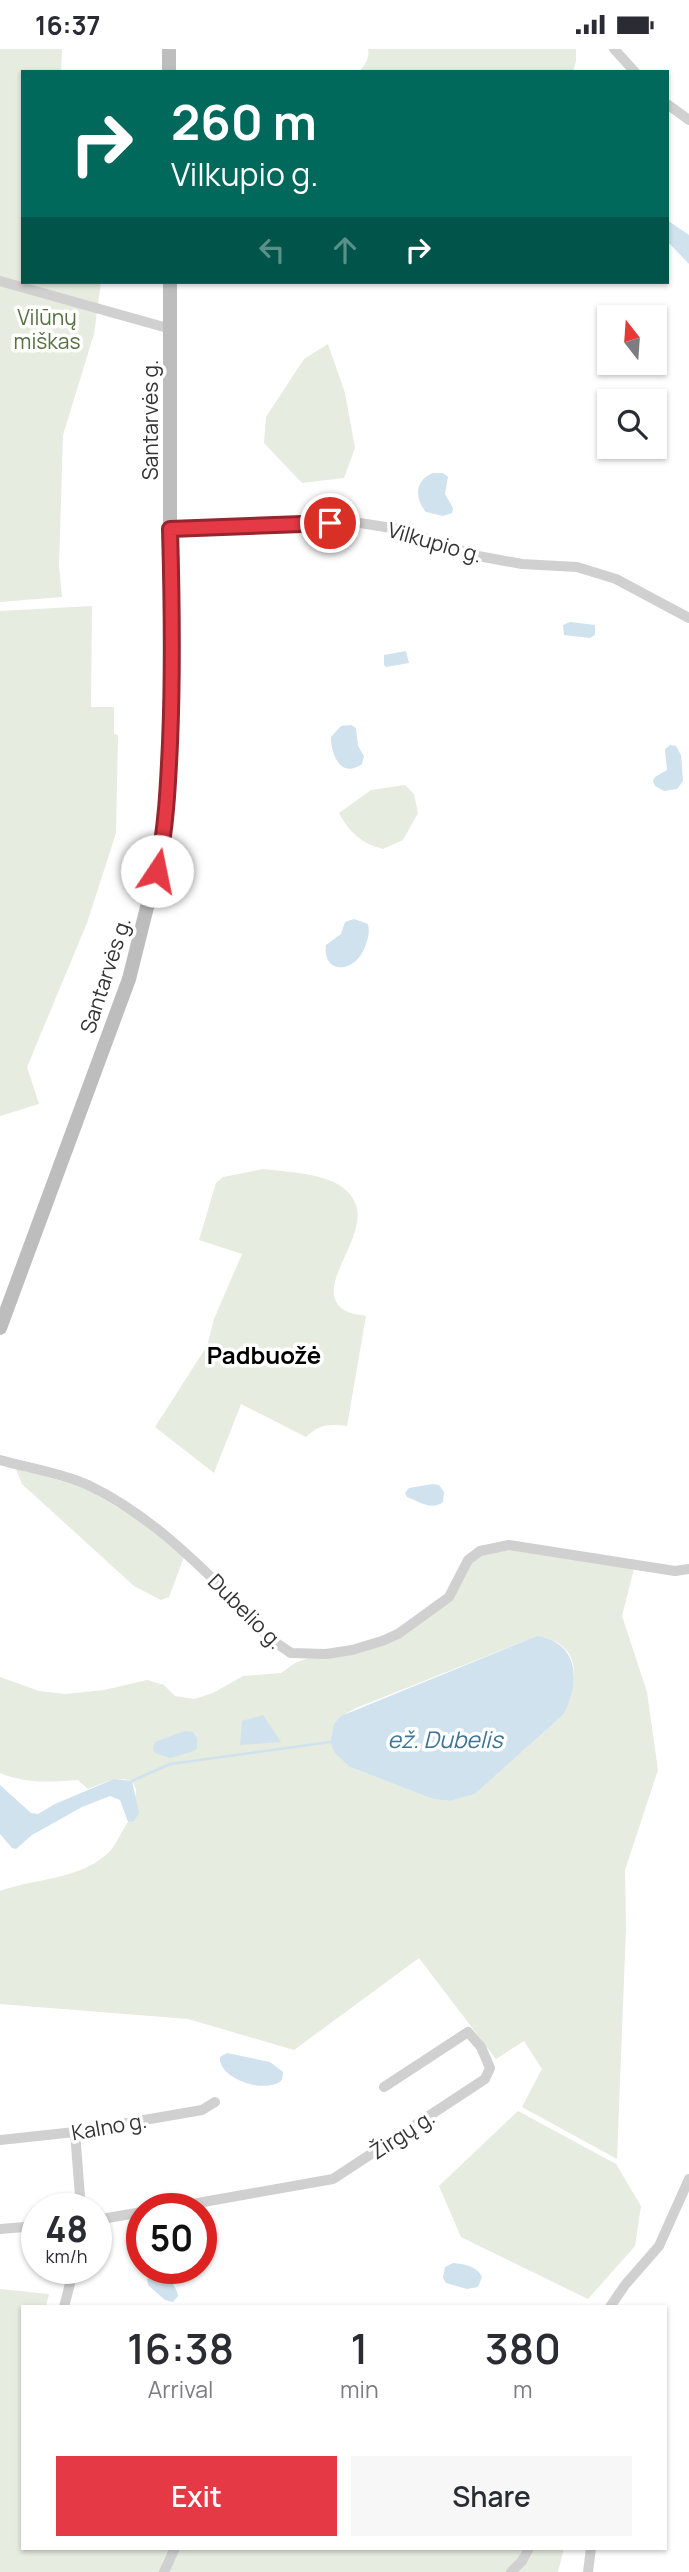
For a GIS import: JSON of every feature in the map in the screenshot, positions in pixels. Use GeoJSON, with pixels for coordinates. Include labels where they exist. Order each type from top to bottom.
{"type":"FeatureCollection","features":[{"type":"Feature","properties":{"kind":"main road"},"geometry":{"type":"LineString","coordinates":[[169,49],[169,70]]}},
{"type":"Feature","properties":{"kind":"main road","name":"Santarvės g."},"geometry":{"type":"LineString","coordinates":[[0,1328],[129,979],[157,871],[166,818],[173,644],[170,284]]}},
{"type":"Feature","properties":{"kind":"street"},"geometry":{"type":"LineString","coordinates":[[614,49],[633,70]]}},
{"type":"Feature","properties":{"kind":"street"},"geometry":{"type":"LineString","coordinates":[[669,105],[689,120]]}},
{"type":"Feature","properties":{"kind":"street"},"geometry":{"type":"LineString","coordinates":[[0,281],[171,329]]}},
{"type":"Feature","properties":{"kind":"street","name":"Vilkupio g."},"geometry":{"type":"LineString","coordinates":[[170,529],[360,523],[398,529],[478,556],[577,567],[616,579],[689,618]]}},
{"type":"Feature","properties":{"kind":"street","name":"Dubelio g."},"geometry":{"type":"LineString","coordinates":[[0,1460],[86,1484],[143,1518],[192,1557],[258,1623],[266,1636],[291,1653],[326,1654],[352,1650],[398,1634],[449,1597],[468,1560],[480,1552],[509,1545],[675,1571],[689,1569]]}},
{"type":"Feature","properties":{"kind":"street","name":"Žirgų g."},"geometry":{"type":"LineString","coordinates":[[217,2200],[333,2179],[485,2079],[489,2068],[481,2047],[468,2032],[384,2087]]}},
{"type":"Feature","properties":{"kind":"street","name":"Kalno g."},"geometry":{"type":"LineString","coordinates":[[0,2140],[75,2132],[202,2110],[215,2102]]}},
{"type":"Feature","properties":{"kind":"street"},"geometry":{"type":"LineString","coordinates":[[75,2132],[80,2193]]}},
{"type":"Feature","properties":{"kind":"street"},"geometry":{"type":"LineString","coordinates":[[612,2305],[659,2246],[689,2179]]}},
{"type":"Feature","properties":{"kind":"street"},"geometry":{"type":"LineString","coordinates":[[0,2229],[21,2227]]}},
{"type":"Feature","properties":{"kind":"street"},"geometry":{"type":"LineString","coordinates":[[65,2305],[70,2284]]}},
{"type":"Feature","properties":{"kind":"street"},"geometry":{"type":"LineString","coordinates":[[164,2572],[174,2550]]}},
{"type":"Feature","properties":{"kind":"street"},"geometry":{"type":"LineString","coordinates":[[511,2572],[528,2550]]}},
{"type":"Feature","properties":{"kind":"street"},"geometry":{"type":"LineString","coordinates":[[588,2572],[591,2550]]}},
{"type":"Feature","properties":{"kind":"green space","name":"Vilūnų miškas"},"geometry":{"type":"Polygon","coordinates":[[[0,49],[62,49],[61,70],[21,70],[21,284],[101,284],[94,334],[63,435],[59,566],[62,597],[0,602],[0,49]]]}},
{"type":"Feature","properties":{"kind":"green space"},"geometry":{"type":"Polygon","coordinates":[[[368,49],[576,49],[574,70],[360,70],[368,56],[368,49]]]}},
{"type":"Feature","properties":{"kind":"green space"},"geometry":{"type":"Polygon","coordinates":[[[328,344],[345,393],[355,448],[344,478],[302,483],[264,443],[266,417],[304,359],[328,344]]]}},
{"type":"Feature","properties":{"kind":"green space"},"geometry":{"type":"Polygon","coordinates":[[[92,606],[91,707],[114,707],[114,734],[118,735],[116,833],[87,923],[27,1067],[39,1104],[0,1116],[0,611],[92,606]]]}},
{"type":"Feature","properties":{"kind":"green space"},"geometry":{"type":"Polygon","coordinates":[[[405,785],[414,794],[418,813],[403,840],[383,849],[357,836],[339,813],[371,790],[405,785]]]}},
{"type":"Feature","properties":{"kind":"green space"},"geometry":{"type":"Polygon","coordinates":[[[263,1169],[304,1174],[334,1182],[354,1201],[358,1216],[355,1233],[335,1281],[334,1295],[343,1309],[366,1316],[347,1426],[325,1426],[306,1437],[241,1404],[214,1473],[155,1427],[207,1346],[214,1319],[242,1254],[199,1240],[216,1183],[223,1177],[263,1169]]]}},
{"type":"Feature","properties":{"kind":"green space"},"geometry":{"type":"Polygon","coordinates":[[[15,1467],[87,1489],[135,1518],[184,1557],[169,1597],[161,1600],[134,1586],[22,1484],[15,1467]]]}},
{"type":"Feature","properties":{"kind":"green space"},"geometry":{"type":"Polygon","coordinates":[[[517,1549],[634,1569],[622,1616],[647,1692],[658,1770],[625,1870],[626,1928],[617,2159],[522,2107],[542,2069],[524,2041],[496,2059],[419,1958],[294,2050],[188,2019],[0,2004],[0,1891],[73,1873],[100,1860],[111,1850],[128,1822],[134,1820],[136,1789],[132,1781],[120,1779],[88,1789],[78,1780],[29,1781],[0,1773],[0,1677],[39,1691],[65,1694],[104,1690],[147,1680],[164,1685],[175,1696],[194,1699],[213,1693],[243,1676],[281,1673],[295,1663],[309,1658],[342,1654],[440,1609],[468,1566],[483,1554],[517,1549]],[[537,1636],[356,1708],[338,1721],[330,1742],[350,1767],[433,1799],[450,1801],[475,1794],[564,1714],[568,1706],[574,1676],[571,1657],[558,1643],[537,1636]]]}},
{"type":"Feature","properties":{"kind":"green space"},"geometry":{"type":"Polygon","coordinates":[[[518,2111],[616,2164],[641,2206],[635,2246],[588,2299],[461,2237],[439,2186],[518,2111]]]}},
{"type":"Feature","properties":{"kind":"green space"},"geometry":{"type":"Polygon","coordinates":[[[0,2289],[49,2294],[46,2305],[21,2305],[21,2550],[564,2550],[558,2572],[0,2572],[0,2289]]]}},
{"type":"Feature","properties":{"kind":"water"},"geometry":{"type":"Polygon","coordinates":[[[669,221],[689,235],[689,264],[669,243],[669,221]]]}},
{"type":"Feature","properties":{"kind":"water"},"geometry":{"type":"Polygon","coordinates":[[[433,473],[443,473],[448,477],[445,494],[453,508],[452,513],[443,516],[426,512],[419,501],[420,485],[433,473]]]}},
{"type":"Feature","properties":{"kind":"water"},"geometry":{"type":"Polygon","coordinates":[[[570,622],[595,625],[595,635],[590,638],[564,635],[563,625],[570,622]]]}},
{"type":"Feature","properties":{"kind":"water"},"geometry":{"type":"Polygon","coordinates":[[[406,651],[409,663],[386,667],[384,665],[384,655],[406,651]]]}},
{"type":"Feature","properties":{"kind":"water"},"geometry":{"type":"Polygon","coordinates":[[[351,725],[356,728],[358,746],[364,756],[362,764],[348,769],[335,757],[331,737],[341,726],[351,725]]]}},
{"type":"Feature","properties":{"kind":"water"},"geometry":{"type":"Polygon","coordinates":[[[670,745],[676,746],[681,755],[683,781],[677,789],[664,791],[655,786],[653,781],[667,770],[665,749],[670,745]]]}},
{"type":"Feature","properties":{"kind":"water"},"geometry":{"type":"Polygon","coordinates":[[[354,919],[368,924],[369,933],[365,947],[354,963],[334,966],[326,955],[326,945],[341,934],[345,922],[354,919]]]}},
{"type":"Feature","properties":{"kind":"water"},"geometry":{"type":"Polygon","coordinates":[[[439,1485],[444,1492],[443,1502],[439,1505],[425,1504],[407,1497],[405,1493],[409,1488],[439,1485]]]}},
{"type":"Feature","properties":{"kind":"water","name":"ež. Dubelis"},"geometry":{"type":"Polygon","coordinates":[[[537,1636],[551,1640],[569,1655],[574,1677],[569,1702],[564,1714],[475,1794],[450,1801],[433,1799],[350,1767],[335,1753],[330,1742],[334,1724],[341,1716],[537,1636]]]}},
{"type":"Feature","properties":{"kind":"water"},"geometry":{"type":"Polygon","coordinates":[[[263,1715],[281,1742],[240,1745],[242,1721],[263,1715]]]}},
{"type":"Feature","properties":{"kind":"water"},"geometry":{"type":"Polygon","coordinates":[[[185,1731],[193,1732],[197,1738],[197,1748],[194,1751],[170,1758],[155,1753],[155,1742],[185,1731]]]}},
{"type":"Feature","properties":{"kind":"water"},"geometry":{"type":"Polygon","coordinates":[[[114,1779],[132,1781],[139,1813],[134,1821],[128,1822],[120,1800],[110,1796],[82,1807],[32,1835],[16,1849],[0,1834],[0,1785],[31,1813],[38,1814],[114,1779]]]}},
{"type":"Feature","properties":{"kind":"water"},"geometry":{"type":"Polygon","coordinates":[[[227,2053],[270,2062],[283,2072],[282,2080],[265,2086],[235,2078],[221,2065],[220,2057],[227,2053]]]}},
{"type":"Feature","properties":{"kind":"water"},"geometry":{"type":"Polygon","coordinates":[[[453,2263],[477,2270],[482,2277],[478,2287],[467,2289],[446,2283],[443,2278],[445,2267],[453,2263]]]}},
{"type":"Feature","properties":{"kind":"water"},"geometry":{"type":"Polygon","coordinates":[[[173,2284],[178,2296],[173,2302],[165,2300],[148,2285],[173,2284]]]}},
{"type":"Feature","properties":{"kind":"waterway"},"geometry":{"type":"LineString","coordinates":[[132,1781],[170,1764],[330,1742]]}},
{"type":"Feature","properties":{"kind":"district","name":"Padbuožė"},"geometry":{"type":"Point","coordinates":[264,1354]}},
{"type":"Feature","properties":{"kind":"route"},"geometry":{"type":"LineString","coordinates":[[157,871],[166,818],[171,720],[173,644],[170,529],[330,523]]}}]}
